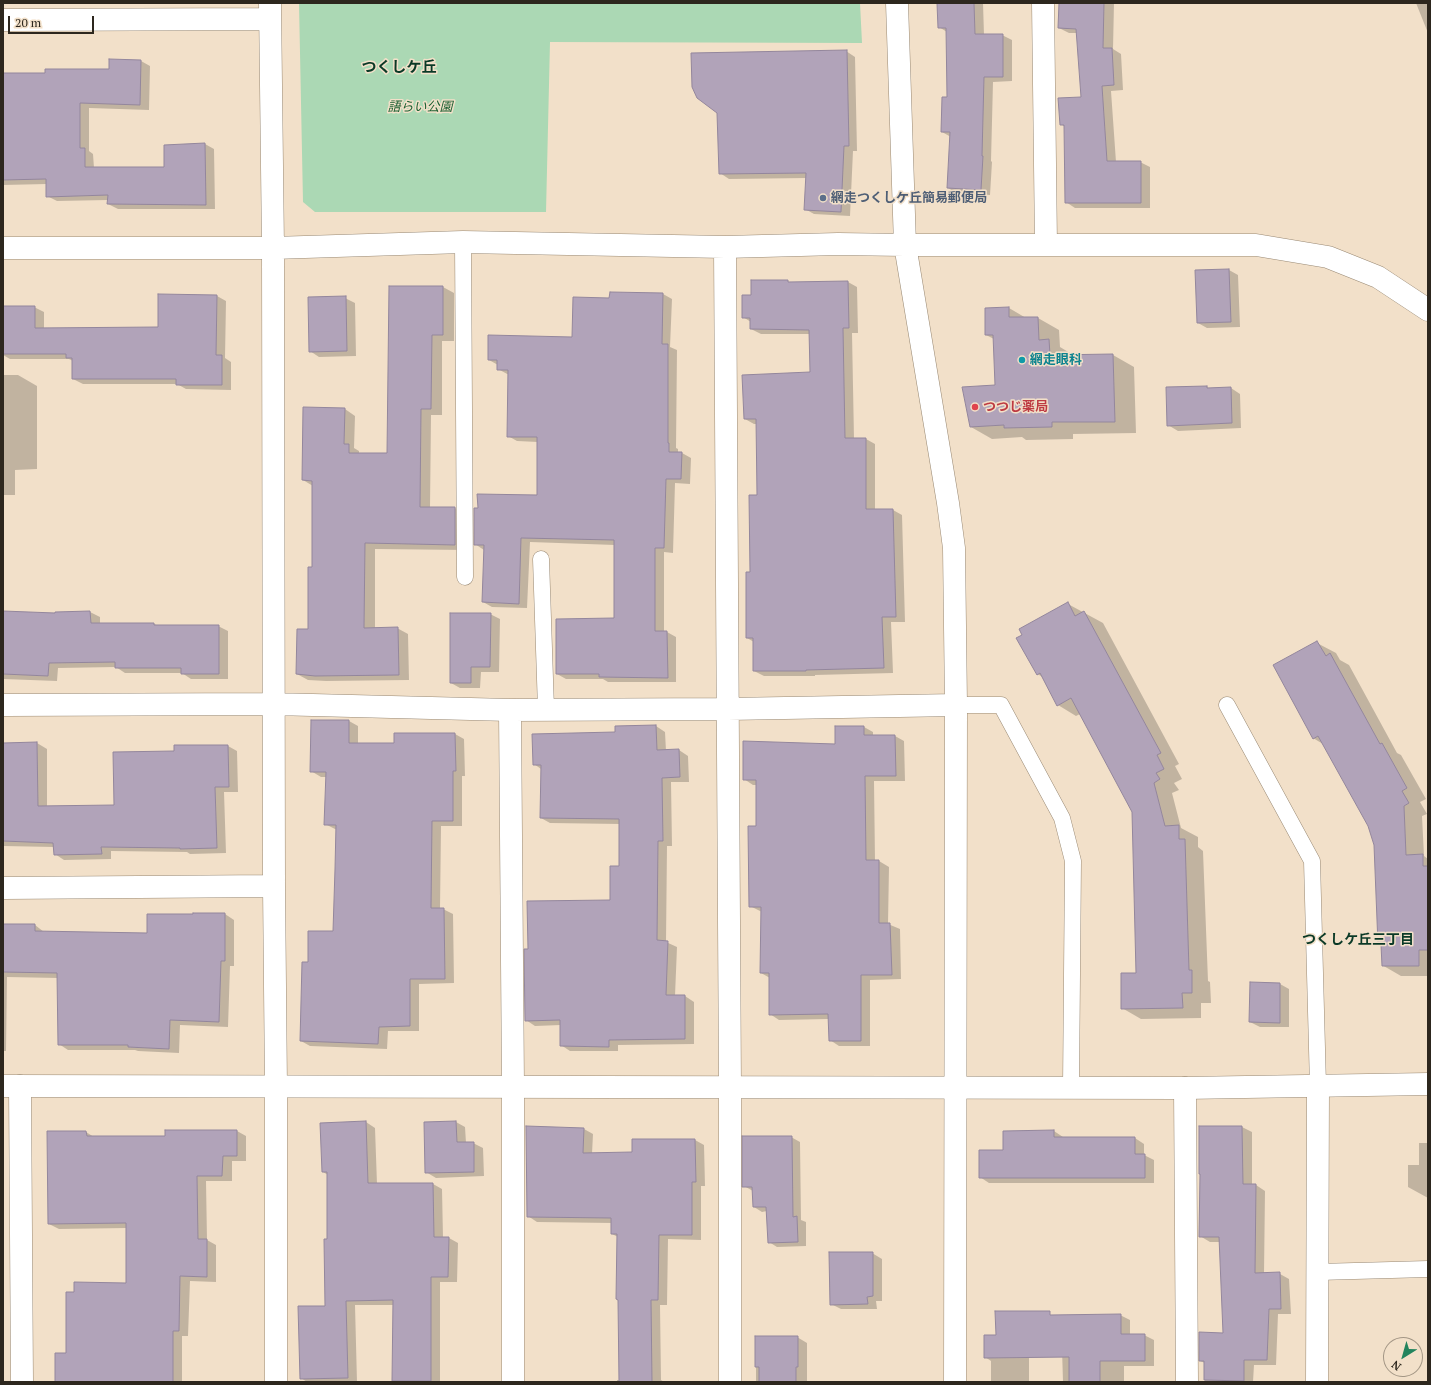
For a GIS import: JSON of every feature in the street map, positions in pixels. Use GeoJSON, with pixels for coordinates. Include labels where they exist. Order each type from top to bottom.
{"type":"FeatureCollection","features":[{"type":"Feature","properties":{"kind":"street"},"geometry":{"type":"LineString","coordinates":[[897,3],[905,245],[948,503],[954,548],[956,705],[954,1088],[955,1382]]}},
{"type":"Feature","properties":{"kind":"street"},"geometry":{"type":"LineString","coordinates":[[1043,3],[1046,245]]}},
{"type":"Feature","properties":{"kind":"street"},"geometry":{"type":"LineString","coordinates":[[3,20],[270,11],[273,248],[276,1382]]}},
{"type":"Feature","properties":{"kind":"street"},"geometry":{"type":"LineString","coordinates":[[3,248],[273,248],[462,242],[725,247],[838,244],[1256,245],[1328,257],[1378,277],[1428,310]]}},
{"type":"Feature","properties":{"kind":"street"},"geometry":{"type":"LineString","coordinates":[[725,247],[730,1088],[730,1382]]}},
{"type":"Feature","properties":{"kind":"street"},"geometry":{"type":"LineString","coordinates":[[3,705],[274,704],[510,710],[728,709],[956,705]]}},
{"type":"Feature","properties":{"kind":"street"},"geometry":{"type":"LineString","coordinates":[[510,710],[513,1086],[513,1382]]}},
{"type":"Feature","properties":{"kind":"street"},"geometry":{"type":"LineString","coordinates":[[3,888],[274,886]]}},
{"type":"Feature","properties":{"kind":"street"},"geometry":{"type":"LineString","coordinates":[[22,1382],[12,1086],[954,1088],[1071,1086],[1185,1088],[1428,1084]]}},
{"type":"Feature","properties":{"kind":"street"},"geometry":{"type":"LineString","coordinates":[[1317,1382],[1318,1086]]}},
{"type":"Feature","properties":{"kind":"street"},"geometry":{"type":"LineString","coordinates":[[1185,1088],[1187,1382]]}},
{"type":"Feature","properties":{"kind":"lane"},"geometry":{"type":"LineString","coordinates":[[462,242],[465,578]]}},
{"type":"Feature","properties":{"kind":"lane"},"geometry":{"type":"LineString","coordinates":[[541,559],[546,709]]}},
{"type":"Feature","properties":{"kind":"lane"},"geometry":{"type":"LineString","coordinates":[[956,705],[1001,705],[1062,818],[1073,861],[1071,1086]]}},
{"type":"Feature","properties":{"kind":"lane"},"geometry":{"type":"LineString","coordinates":[[1226,705],[1312,861],[1318,1086]]}},
{"type":"Feature","properties":{"kind":"lane"},"geometry":{"type":"LineString","coordinates":[[1318,1272],[1428,1269]]}},
{"type":"Feature","properties":{"kind":"green space","name":"語らい公園"},"geometry":{"type":"Polygon","coordinates":[[[299,3],[860,3],[862,43],[550,42],[546,212],[315,212],[303,202],[299,3]]]}},
{"type":"Feature","properties":{"kind":"building"},"geometry":{"type":"Polygon","coordinates":[[[937,3],[974,3],[975,34],[1003,34],[1003,77],[984,77],[981,190],[947,188],[950,132],[941,132],[942,97],[947,97],[946,28],[938,28],[937,3]]]}},
{"type":"Feature","properties":{"kind":"building"},"geometry":{"type":"Polygon","coordinates":[[[1059,3],[1104,3],[1103,48],[1112,48],[1114,85],[1102,86],[1107,161],[1141,161],[1141,203],[1065,203],[1064,125],[1060,125],[1058,98],[1081,97],[1076,29],[1058,28],[1059,3]]]}},
{"type":"Feature","properties":{"kind":"building"},"geometry":{"type":"Polygon","coordinates":[[[847,50],[849,146],[844,146],[841,212],[804,210],[806,173],[719,174],[717,113],[697,98],[692,87],[691,53],[847,50]]]}},
{"type":"Feature","properties":{"kind":"building"},"geometry":{"type":"Polygon","coordinates":[[[109,59],[141,60],[140,105],[80,103],[80,148],[85,148],[85,167],[164,167],[164,145],[205,143],[206,205],[107,204],[108,195],[46,197],[46,179],[3,180],[3,73],[45,73],[45,69],[109,69],[109,59]]]}},
{"type":"Feature","properties":{"kind":"building"},"geometry":{"type":"Polygon","coordinates":[[[1229,269],[1231,322],[1197,323],[1195,270],[1229,269]]]}},
{"type":"Feature","properties":{"kind":"building"},"geometry":{"type":"Polygon","coordinates":[[[751,280],[788,280],[788,282],[848,281],[849,328],[843,328],[845,438],[866,438],[866,509],[893,509],[896,617],[882,617],[884,668],[806,671],[753,671],[753,638],[746,638],[746,572],[750,572],[749,495],[757,495],[756,419],[744,419],[742,375],[810,372],[809,330],[750,329],[750,318],[742,318],[742,295],[751,295],[751,280]]]}},
{"type":"Feature","properties":{"kind":"building"},"geometry":{"type":"Polygon","coordinates":[[[389,286],[443,286],[443,335],[432,335],[431,409],[421,409],[420,507],[455,507],[455,545],[365,543],[364,628],[398,627],[399,675],[315,676],[296,674],[297,629],[308,629],[308,567],[312,567],[312,481],[302,480],[303,407],[345,408],[344,444],[349,444],[349,453],[387,453],[389,286]]]}},
{"type":"Feature","properties":{"kind":"building"},"geometry":{"type":"Polygon","coordinates":[[[610,292],[663,293],[662,344],[668,344],[669,452],[682,452],[681,479],[666,479],[664,548],[655,548],[655,631],[667,631],[668,678],[599,677],[599,674],[556,674],[556,619],[614,618],[614,540],[521,538],[519,604],[482,602],[484,545],[474,545],[474,508],[478,508],[477,494],[537,495],[537,437],[507,437],[508,370],[497,370],[497,360],[488,360],[488,335],[572,337],[573,297],[609,298],[610,292]]]}},
{"type":"Feature","properties":{"kind":"building"},"geometry":{"type":"Polygon","coordinates":[[[158,294],[217,295],[216,355],[222,355],[222,385],[176,385],[176,379],[72,379],[72,358],[66,358],[66,354],[3,354],[3,306],[35,306],[35,328],[158,327],[158,294]]]}},
{"type":"Feature","properties":{"kind":"building"},"geometry":{"type":"Polygon","coordinates":[[[346,296],[347,351],[309,352],[308,297],[346,296]]]}},
{"type":"Feature","properties":{"kind":"building"},"geometry":{"type":"Polygon","coordinates":[[[1009,307],[1009,317],[1038,317],[1039,340],[1049,339],[1050,355],[1113,354],[1115,422],[1052,422],[1052,427],[1004,428],[1004,425],[970,427],[962,387],[995,385],[993,335],[985,335],[985,308],[1009,307]]]}},
{"type":"Feature","properties":{"kind":"building"},"geometry":{"type":"Polygon","coordinates":[[[1207,386],[1207,388],[1231,387],[1232,423],[1167,426],[1166,387],[1207,386]]]}},
{"type":"Feature","properties":{"kind":"building"},"geometry":{"type":"Polygon","coordinates":[[[1068,602],[1075,616],[1084,611],[1161,753],[1157,755],[1164,769],[1156,773],[1160,779],[1154,783],[1165,826],[1179,825],[1179,839],[1185,839],[1189,970],[1192,970],[1192,993],[1182,993],[1183,1008],[1121,1009],[1121,973],[1136,973],[1132,812],[1071,698],[1057,706],[1040,673],[1037,675],[1016,638],[1022,635],[1019,629],[1068,602]]]}},
{"type":"Feature","properties":{"kind":"building"},"geometry":{"type":"Polygon","coordinates":[[[3,611],[55,613],[90,611],[91,623],[219,625],[219,674],[181,674],[181,668],[115,668],[115,662],[49,663],[48,676],[3,674],[3,611]]]}},
{"type":"Feature","properties":{"kind":"building"},"geometry":{"type":"Polygon","coordinates":[[[450,613],[491,613],[490,667],[471,667],[471,683],[450,683],[450,613]]]}},
{"type":"Feature","properties":{"kind":"building"},"geometry":{"type":"Polygon","coordinates":[[[1317,641],[1326,656],[1330,653],[1380,744],[1382,743],[1407,788],[1402,791],[1409,803],[1404,806],[1406,855],[1423,854],[1423,866],[1428,866],[1428,950],[1419,950],[1419,966],[1382,966],[1381,945],[1378,945],[1374,845],[1368,826],[1318,736],[1313,739],[1273,665],[1317,641]]]}},
{"type":"Feature","properties":{"kind":"building"},"geometry":{"type":"Polygon","coordinates":[[[311,720],[349,720],[349,743],[394,743],[394,733],[455,733],[456,771],[453,771],[453,821],[432,821],[431,908],[444,908],[445,979],[410,979],[410,1026],[379,1027],[378,1044],[300,1041],[302,962],[308,962],[308,931],[333,931],[336,825],[324,825],[326,772],[310,772],[311,720]]]}},
{"type":"Feature","properties":{"kind":"building"},"geometry":{"type":"Polygon","coordinates":[[[656,725],[657,750],[679,749],[680,777],[662,778],[663,841],[658,841],[657,940],[668,941],[666,995],[685,995],[685,1039],[609,1040],[609,1047],[560,1046],[560,1020],[525,1021],[524,949],[528,949],[527,901],[610,900],[610,866],[619,866],[619,819],[540,818],[541,765],[533,765],[532,734],[615,732],[615,726],[656,725]]]}},
{"type":"Feature","properties":{"kind":"building"},"geometry":{"type":"Polygon","coordinates":[[[835,726],[864,726],[864,735],[895,735],[896,776],[865,776],[866,860],[879,860],[879,923],[890,923],[892,975],[861,975],[861,1041],[829,1041],[828,1014],[769,1015],[769,973],[760,973],[761,907],[749,907],[748,826],[756,826],[756,780],[743,780],[743,741],[835,744],[835,726]]]}},
{"type":"Feature","properties":{"kind":"building"},"geometry":{"type":"Polygon","coordinates":[[[37,742],[38,806],[114,805],[113,752],[174,751],[174,745],[228,745],[229,787],[215,787],[217,848],[180,849],[101,847],[102,854],[54,855],[53,843],[3,841],[3,743],[37,742]]]}},
{"type":"Feature","properties":{"kind":"building"},"geometry":{"type":"Polygon","coordinates":[[[225,913],[225,961],[221,961],[219,1022],[170,1020],[169,1049],[128,1047],[128,1045],[58,1045],[57,973],[3,972],[3,924],[35,924],[35,931],[147,933],[147,914],[225,913]]]}},
{"type":"Feature","properties":{"kind":"building"},"geometry":{"type":"Polygon","coordinates":[[[1250,982],[1280,983],[1280,1023],[1249,1022],[1250,982]]]}},
{"type":"Feature","properties":{"kind":"building"},"geometry":{"type":"Polygon","coordinates":[[[366,1121],[368,1183],[433,1183],[434,1237],[449,1237],[448,1277],[431,1277],[431,1381],[392,1381],[393,1300],[346,1301],[348,1378],[300,1379],[298,1306],[325,1306],[324,1239],[327,1239],[327,1172],[322,1172],[320,1123],[366,1121]]]}},
{"type":"Feature","properties":{"kind":"building"},"geometry":{"type":"Polygon","coordinates":[[[456,1121],[457,1142],[474,1142],[474,1172],[425,1173],[424,1122],[456,1121]]]}},
{"type":"Feature","properties":{"kind":"building"},"geometry":{"type":"Polygon","coordinates":[[[526,1126],[584,1128],[583,1153],[632,1152],[632,1139],[695,1139],[696,1182],[692,1182],[692,1235],[659,1235],[658,1300],[651,1300],[652,1382],[619,1382],[618,1300],[616,1299],[617,1234],[611,1234],[611,1218],[527,1217],[526,1126]]]}},
{"type":"Feature","properties":{"kind":"building"},"geometry":{"type":"Polygon","coordinates":[[[1199,1126],[1242,1126],[1243,1184],[1256,1184],[1255,1273],[1280,1272],[1281,1309],[1269,1309],[1267,1360],[1244,1360],[1244,1381],[1204,1380],[1204,1361],[1199,1361],[1199,1332],[1223,1333],[1219,1237],[1199,1237],[1199,1126]]]}},
{"type":"Feature","properties":{"kind":"building"},"geometry":{"type":"Polygon","coordinates":[[[165,1130],[237,1130],[237,1156],[223,1156],[222,1176],[197,1176],[198,1239],[207,1239],[207,1277],[180,1276],[179,1331],[173,1331],[173,1382],[55,1382],[55,1353],[66,1353],[66,1292],[74,1292],[74,1282],[126,1283],[126,1223],[48,1224],[47,1131],[86,1131],[87,1136],[165,1136],[165,1130]]]}},
{"type":"Feature","properties":{"kind":"building"},"geometry":{"type":"Polygon","coordinates":[[[1054,1130],[1054,1137],[1135,1137],[1135,1154],[1145,1154],[1145,1178],[979,1178],[979,1150],[1003,1150],[1003,1131],[1054,1130]]]}},
{"type":"Feature","properties":{"kind":"building"},"geometry":{"type":"Polygon","coordinates":[[[742,1136],[792,1136],[793,1217],[797,1216],[798,1242],[768,1243],[766,1207],[753,1207],[752,1187],[742,1187],[742,1136]]]}},
{"type":"Feature","properties":{"kind":"building"},"geometry":{"type":"Polygon","coordinates":[[[829,1252],[873,1252],[873,1296],[867,1297],[868,1304],[830,1305],[829,1252]]]}},
{"type":"Feature","properties":{"kind":"building"},"geometry":{"type":"Polygon","coordinates":[[[995,1311],[1050,1311],[1050,1315],[1121,1314],[1121,1334],[1145,1334],[1145,1361],[1100,1361],[1100,1382],[1069,1382],[1069,1357],[984,1358],[984,1335],[996,1335],[995,1311]]]}},
{"type":"Feature","properties":{"kind":"building"},"geometry":{"type":"Polygon","coordinates":[[[755,1336],[798,1336],[798,1367],[796,1367],[796,1382],[759,1382],[759,1367],[755,1367],[755,1336]]]}},
{"type":"Feature","properties":{"kind":"place","name":"網走つくしケ丘簡易郵便局"},"geometry":{"type":"Point","coordinates":[823,198]}},
{"type":"Feature","properties":{"kind":"place","name":"網走眼科"},"geometry":{"type":"Point","coordinates":[1022,360]}},
{"type":"Feature","properties":{"kind":"place","name":"つつじ薬局"},"geometry":{"type":"Point","coordinates":[975,407]}},
{"type":"Feature","properties":{"kind":"district","name":"つくしケ丘"},"geometry":{"type":"Point","coordinates":[399,68]}},
{"type":"Feature","properties":{"kind":"district","name":"つくしケ丘三丁目"},"geometry":{"type":"Point","coordinates":[1358,940]}}]}
